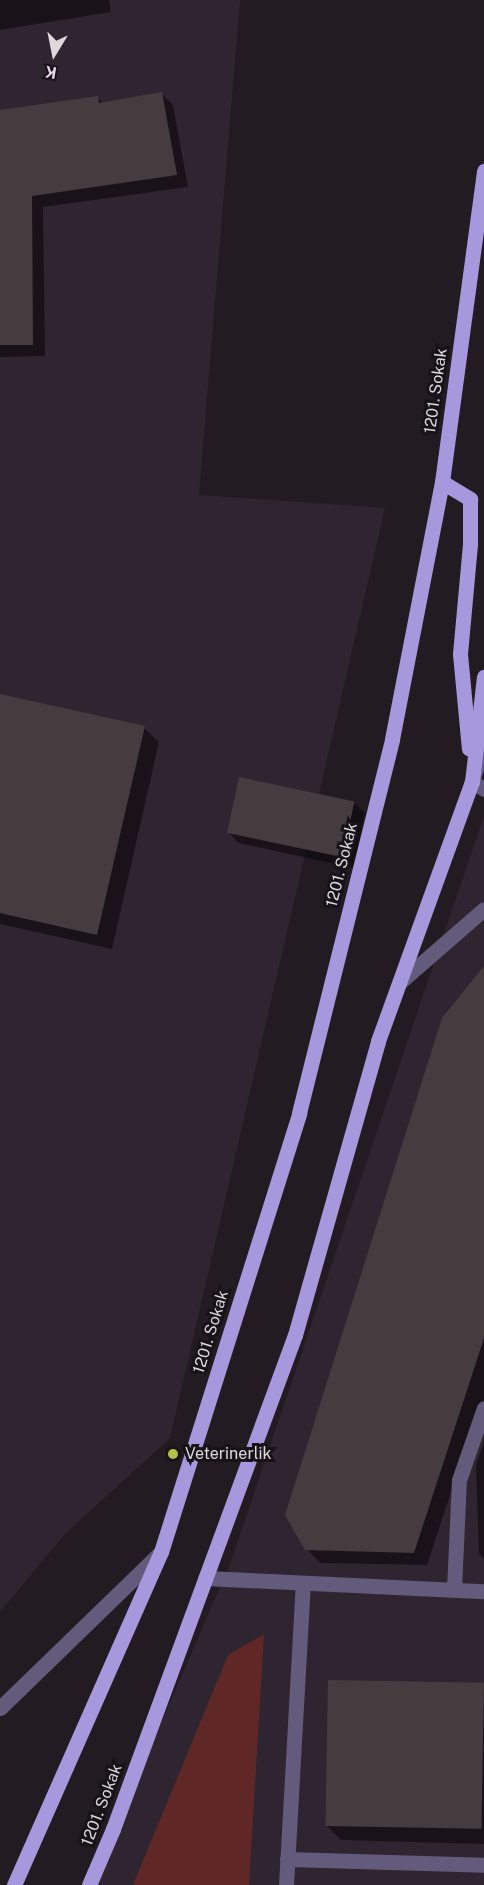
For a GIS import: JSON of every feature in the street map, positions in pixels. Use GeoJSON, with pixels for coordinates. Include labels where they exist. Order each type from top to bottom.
{"type":"FeatureCollection","features":[{"type":"Feature","properties":{"kind":"main road","name":"1201. Sokak"},"geometry":{"type":"LineString","coordinates":[[14,1885],[161,1552],[299,1113],[392,739],[442,482],[484,171]]}},
{"type":"Feature","properties":{"kind":"main road"},"geometry":{"type":"LineString","coordinates":[[442,482],[470,499],[470,544],[460,654],[478,785]]}},
{"type":"Feature","properties":{"kind":"main road","name":"1201. Sokak"},"geometry":{"type":"LineString","coordinates":[[89,1885],[113,1829],[296,1335],[378,1041],[478,785],[484,677]]}},
{"type":"Feature","properties":{"kind":"street"},"geometry":{"type":"LineString","coordinates":[[478,785],[484,744]]}},
{"type":"Feature","properties":{"kind":"street"},"geometry":{"type":"LineString","coordinates":[[400,982],[484,909]]}},
{"type":"Feature","properties":{"kind":"street"},"geometry":{"type":"LineString","coordinates":[[453,1589],[459,1480],[484,1408]]}},
{"type":"Feature","properties":{"kind":"street","name":"1201. Sokak"},"geometry":{"type":"LineString","coordinates":[[0,1708],[161,1552]]}},
{"type":"Feature","properties":{"kind":"street"},"geometry":{"type":"LineString","coordinates":[[205,1578],[484,1591]]}},
{"type":"Feature","properties":{"kind":"street"},"geometry":{"type":"LineString","coordinates":[[286,1885],[303,1583]]}},
{"type":"Feature","properties":{"kind":"street"},"geometry":{"type":"LineString","coordinates":[[288,1859],[484,1865]]}},
{"type":"Feature","properties":{"kind":"shaded area"},"geometry":{"type":"Polygon","coordinates":[[[0,0],[240,0],[199,495],[385,508],[170,1438],[65,1534],[0,1612],[0,0]]]}},
{"type":"Feature","properties":{"kind":"shaded area"},"geometry":{"type":"Polygon","coordinates":[[[484,816],[484,1885],[91,1885],[230,1564],[484,816]]]}},
{"type":"Feature","properties":{"kind":"shaded area"},"geometry":{"type":"Polygon","coordinates":[[[264,1634],[249,1885],[133,1885],[228,1655],[264,1634]]]}},
{"type":"Feature","properties":{"kind":"building"},"geometry":{"type":"Polygon","coordinates":[[[162,92],[177,175],[32,196],[33,345],[0,345],[0,110],[98,96],[99,103],[162,92]]]}},
{"type":"Feature","properties":{"kind":"building"},"geometry":{"type":"Polygon","coordinates":[[[0,694],[145,726],[97,935],[0,913],[0,694]]]}},
{"type":"Feature","properties":{"kind":"building"},"geometry":{"type":"Polygon","coordinates":[[[239,777],[354,802],[343,857],[227,833],[239,777]]]}},
{"type":"Feature","properties":{"kind":"building"},"geometry":{"type":"Polygon","coordinates":[[[484,966],[484,1338],[414,1553],[305,1550],[285,1515],[442,1018],[484,966]]]}},
{"type":"Feature","properties":{"kind":"building"},"geometry":{"type":"Polygon","coordinates":[[[328,1680],[484,1683],[481,1829],[325,1826],[328,1680]]]}},
{"type":"Feature","properties":{"kind":"place","name":"Veterinerlik"},"geometry":{"type":"Point","coordinates":[173,1454]}}]}
